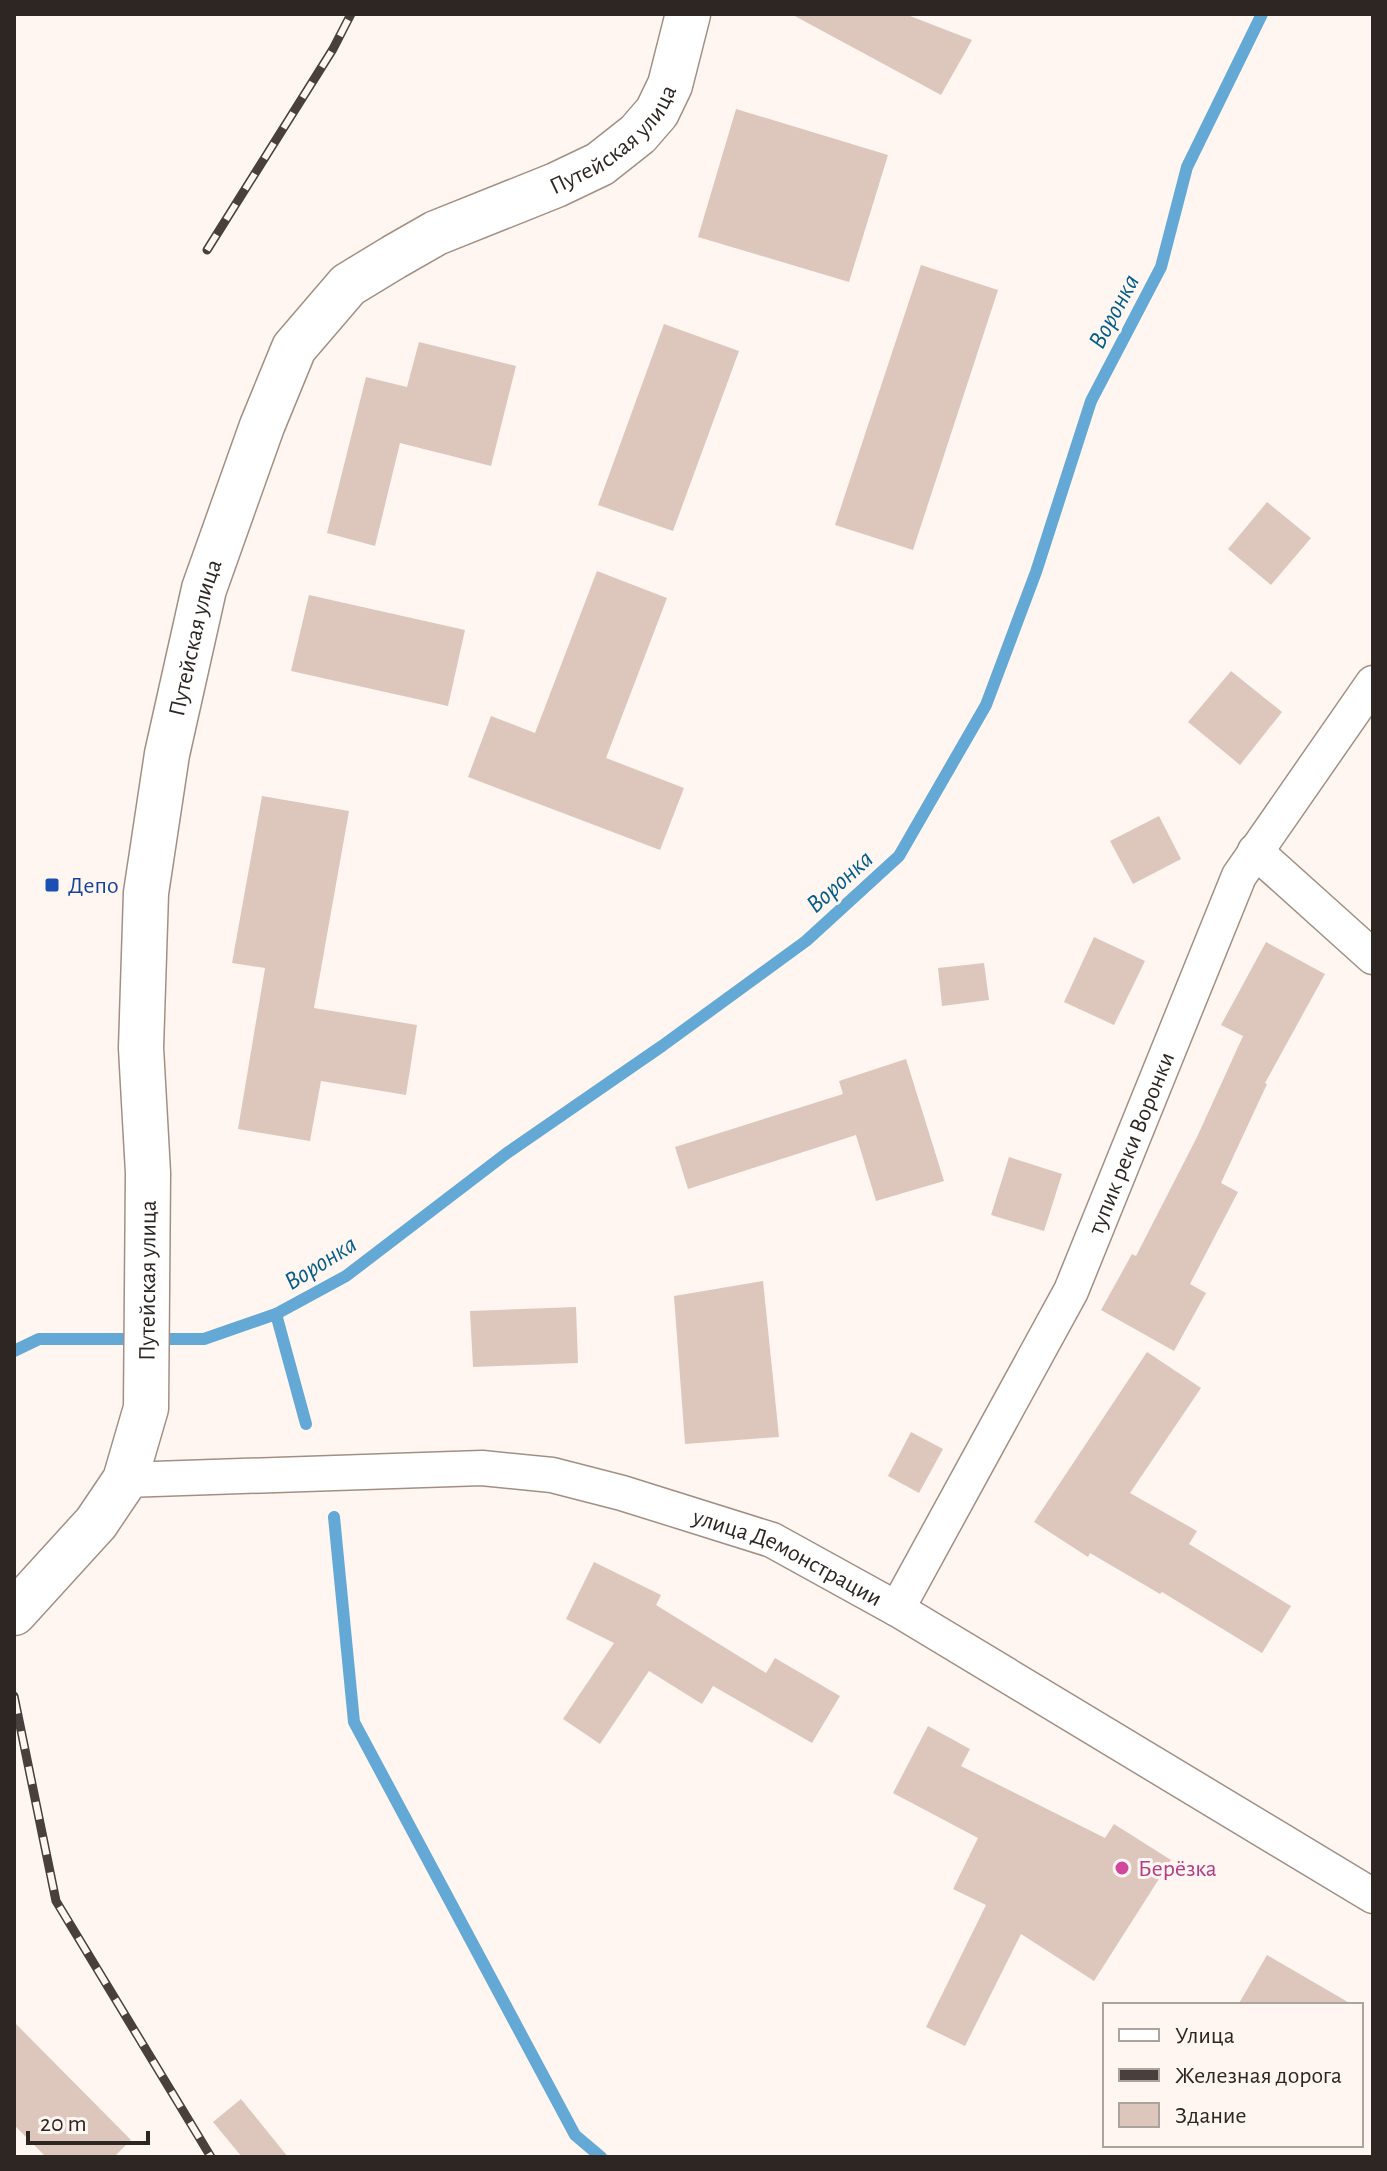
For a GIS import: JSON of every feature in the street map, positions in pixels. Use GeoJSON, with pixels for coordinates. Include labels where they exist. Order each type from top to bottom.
{"type":"FeatureCollection","features":[{"type":"Feature","properties":{"kind":"street","name":"Путейская улица"},"geometry":{"type":"LineString","coordinates":[[14,1613],[96,1523],[125,1480],[146,1408],[148,1173],[141,1048],[146,893],[167,754],[204,589],[262,426],[294,348],[348,285],[436,233],[600,164],[638,134],[657,112],[670,85],[688,14]]}},
{"type":"Feature","properties":{"kind":"street","name":"тупик реки Воронки"},"geometry":{"type":"LineString","coordinates":[[897,1609],[1071,1291],[1239,876],[1373,683]]}},
{"type":"Feature","properties":{"kind":"street"},"geometry":{"type":"LineString","coordinates":[[1255,851],[1373,957]]}},
{"type":"Feature","properties":{"kind":"street","name":"улица Демонстрации"},"geometry":{"type":"LineString","coordinates":[[125,1480],[482,1468],[552,1475],[622,1493],[772,1540],[897,1609],[1373,1896]]}},
{"type":"Feature","properties":{"kind":"building"},"geometry":{"type":"Polygon","coordinates":[[[791,14],[905,14],[972,40],[941,95],[791,14]]]}},
{"type":"Feature","properties":{"kind":"building"},"geometry":{"type":"Polygon","coordinates":[[[736,109],[888,155],[849,282],[698,237],[736,109]]]}},
{"type":"Feature","properties":{"kind":"building"},"geometry":{"type":"Polygon","coordinates":[[[921,265],[998,290],[913,550],[835,525],[921,265]]]}},
{"type":"Feature","properties":{"kind":"building"},"geometry":{"type":"Polygon","coordinates":[[[664,324],[739,351],[673,531],[598,505],[664,324]]]}},
{"type":"Feature","properties":{"kind":"building"},"geometry":{"type":"Polygon","coordinates":[[[419,342],[516,366],[491,466],[400,443],[375,546],[327,533],[366,377],[407,387],[419,342]]]}},
{"type":"Feature","properties":{"kind":"building"},"geometry":{"type":"Polygon","coordinates":[[[1267,502],[1311,538],[1271,585],[1228,549],[1267,502]]]}},
{"type":"Feature","properties":{"kind":"building"},"geometry":{"type":"Polygon","coordinates":[[[597,571],[667,598],[606,758],[684,788],[660,850],[468,777],[491,716],[535,733],[597,571]]]}},
{"type":"Feature","properties":{"kind":"building"},"geometry":{"type":"Polygon","coordinates":[[[309,595],[465,630],[448,706],[291,671],[309,595]]]}},
{"type":"Feature","properties":{"kind":"building"},"geometry":{"type":"Polygon","coordinates":[[[1231,671],[1282,712],[1240,765],[1188,722],[1231,671]]]}},
{"type":"Feature","properties":{"kind":"building"},"geometry":{"type":"Polygon","coordinates":[[[262,796],[349,811],[314,1008],[417,1025],[406,1095],[321,1081],[310,1141],[238,1129],[265,968],[232,963],[262,796]]]}},
{"type":"Feature","properties":{"kind":"building"},"geometry":{"type":"Polygon","coordinates":[[[1159,816],[1181,859],[1133,884],[1110,841],[1159,816]]]}},
{"type":"Feature","properties":{"kind":"building"},"geometry":{"type":"Polygon","coordinates":[[[1094,937],[1145,961],[1114,1025],[1064,1002],[1094,937]]]}},
{"type":"Feature","properties":{"kind":"building"},"geometry":{"type":"Polygon","coordinates":[[[1266,942],[1325,974],[1265,1083],[1221,1183],[1238,1192],[1190,1284],[1206,1293],[1174,1351],[1101,1310],[1132,1254],[1136,1256],[1197,1137],[1243,1036],[1221,1025],[1266,942]]]}},
{"type":"Feature","properties":{"kind":"building"},"geometry":{"type":"Polygon","coordinates":[[[984,963],[989,1000],[942,1006],[938,968],[984,963]]]}},
{"type":"Feature","properties":{"kind":"building"},"geometry":{"type":"Polygon","coordinates":[[[906,1059],[944,1181],[876,1201],[856,1135],[688,1189],[675,1147],[843,1094],[839,1081],[906,1059]]]}},
{"type":"Feature","properties":{"kind":"building"},"geometry":{"type":"Polygon","coordinates":[[[1009,1157],[1062,1174],[1044,1231],[991,1215],[1009,1157]]]}},
{"type":"Feature","properties":{"kind":"building"},"geometry":{"type":"Polygon","coordinates":[[[763,1281],[779,1437],[685,1444],[674,1296],[763,1281]]]}},
{"type":"Feature","properties":{"kind":"building"},"geometry":{"type":"Polygon","coordinates":[[[576,1307],[578,1363],[473,1367],[470,1311],[576,1307]]]}},
{"type":"Feature","properties":{"kind":"building"},"geometry":{"type":"Polygon","coordinates":[[[1147,1352],[1201,1388],[1130,1493],[1197,1531],[1189,1544],[1291,1606],[1262,1653],[1162,1592],[1160,1594],[1090,1553],[1088,1557],[1034,1522],[1147,1352]]]}},
{"type":"Feature","properties":{"kind":"building"},"geometry":{"type":"Polygon","coordinates":[[[911,1432],[943,1449],[919,1493],[888,1476],[911,1432]]]}},
{"type":"Feature","properties":{"kind":"building"},"geometry":{"type":"Polygon","coordinates":[[[594,1562],[661,1595],[656,1605],[766,1673],[775,1658],[840,1696],[812,1743],[713,1686],[702,1704],[649,1671],[600,1744],[563,1719],[614,1643],[566,1619],[594,1562]]]}},
{"type":"Feature","properties":{"kind":"building"},"geometry":{"type":"Polygon","coordinates":[[[928,1726],[970,1749],[961,1766],[1105,1838],[1114,1824],[1171,1860],[1094,1981],[1021,1934],[965,2046],[926,2027],[986,1905],[953,1889],[978,1838],[893,1793],[928,1726]]]}},
{"type":"Feature","properties":{"kind":"building"},"geometry":{"type":"Polygon","coordinates":[[[1267,1955],[1350,2003],[1239,2003],[1267,1955]]]}},
{"type":"Feature","properties":{"kind":"building"},"geometry":{"type":"Polygon","coordinates":[[[14,2022],[131,2140],[114,2157],[46,2157],[14,2125],[14,2022]]]}},
{"type":"Feature","properties":{"kind":"building"},"geometry":{"type":"Polygon","coordinates":[[[241,2099],[288,2157],[242,2157],[213,2122],[241,2099]]]}},
{"type":"Feature","properties":{"kind":"waterway","name":"Воронка"},"geometry":{"type":"LineString","coordinates":[[14,1351],[39,1339],[204,1339],[276,1314],[346,1276],[507,1153],[806,941],[899,856],[986,705],[1036,572],[1091,401],[1161,267],[1187,167],[1262,14]]}},
{"type":"Feature","properties":{"kind":"waterway"},"geometry":{"type":"LineString","coordinates":[[276,1314],[306,1424]]}},
{"type":"Feature","properties":{"kind":"waterway"},"geometry":{"type":"LineString","coordinates":[[334,1517],[354,1722],[575,2135],[601,2157]]}},
{"type":"Feature","properties":{"kind":"railway"},"geometry":{"type":"LineString","coordinates":[[207,250],[333,49],[351,14]]}},
{"type":"Feature","properties":{"kind":"railway"},"geometry":{"type":"LineString","coordinates":[[14,1696],[56,1901],[211,2157]]}},
{"type":"Feature","properties":{"kind":"place","name":"Депо"},"geometry":{"type":"Point","coordinates":[52,885]}},
{"type":"Feature","properties":{"kind":"place","name":"Берёзка"},"geometry":{"type":"Point","coordinates":[1122,1868]}}]}
